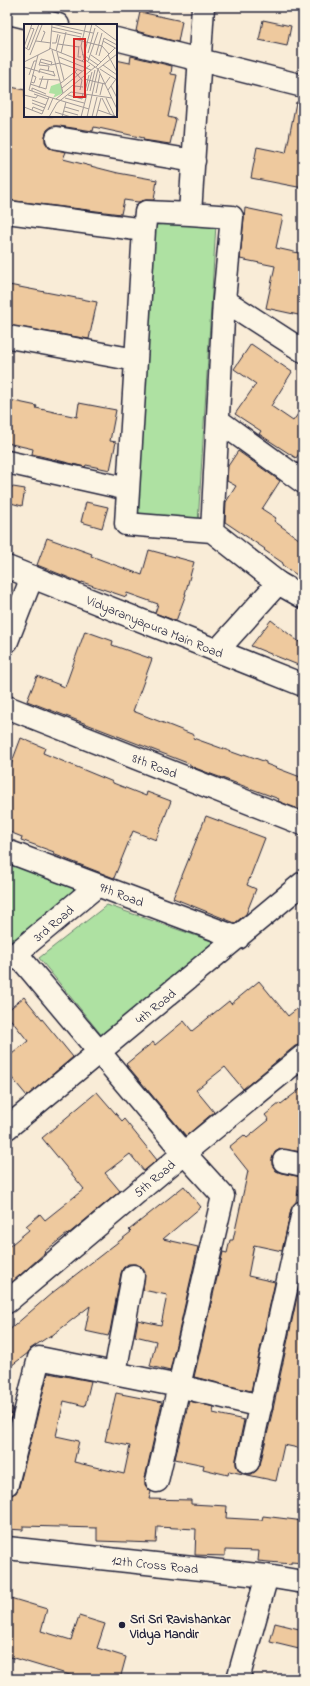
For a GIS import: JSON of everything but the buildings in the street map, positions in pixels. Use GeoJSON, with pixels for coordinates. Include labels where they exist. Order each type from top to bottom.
{"type":"FeatureCollection","features":[{"type":"Feature","properties":{"kind":"street"},"geometry":{"type":"LineString","coordinates":[[190,214],[203,7]]}},
{"type":"Feature","properties":{"kind":"street"},"geometry":{"type":"LineString","coordinates":[[9,14],[54,24]]}},
{"type":"Feature","properties":{"kind":"street"},"geometry":{"type":"LineString","coordinates":[[117,39],[303,86]]}},
{"type":"Feature","properties":{"kind":"street"},"geometry":{"type":"LineString","coordinates":[[57,138],[194,161]]}},
{"type":"Feature","properties":{"kind":"street"},"geometry":{"type":"LineString","coordinates":[[7,212],[144,230]]}},
{"type":"Feature","properties":{"kind":"street"},"geometry":{"type":"LineString","coordinates":[[212,531],[219,421],[224,300],[232,217],[146,212],[126,524],[212,531],[278,583],[303,597]]}},
{"type":"Feature","properties":{"kind":"street"},"geometry":{"type":"LineString","coordinates":[[224,300],[303,351]]}},
{"type":"Feature","properties":{"kind":"street"},"geometry":{"type":"LineString","coordinates":[[9,337],[136,360]]}},
{"type":"Feature","properties":{"kind":"street"},"geometry":{"type":"LineString","coordinates":[[219,421],[303,482]]}},
{"type":"Feature","properties":{"kind":"street"},"geometry":{"type":"LineString","coordinates":[[7,462],[128,489]]}},
{"type":"Feature","properties":{"kind":"street","name":"Vidyaranyapura Main Road"},"geometry":{"type":"LineString","coordinates":[[7,567],[303,685]]}},
{"type":"Feature","properties":{"kind":"street"},"geometry":{"type":"LineString","coordinates":[[7,640],[32,577]]}},
{"type":"Feature","properties":{"kind":"street"},"geometry":{"type":"LineString","coordinates":[[217,651],[278,583]]}},
{"type":"Feature","properties":{"kind":"street","name":"8th Road"},"geometry":{"type":"LineString","coordinates":[[7,707],[303,824]]}},
{"type":"Feature","properties":{"kind":"street","name":"9th Road"},"geometry":{"type":"LineString","coordinates":[[7,850],[238,938]]}},
{"type":"Feature","properties":{"kind":"street","name":"4th Road"},"geometry":{"type":"LineString","coordinates":[[7,1128],[303,883]]}},
{"type":"Feature","properties":{"kind":"street","name":"3rd Road"},"geometry":{"type":"LineString","coordinates":[[12,958],[98,885]]}},
{"type":"Feature","properties":{"kind":"street"},"geometry":{"type":"LineString","coordinates":[[12,958],[99,1052],[184,1153],[223,1196],[157,1481]]}},
{"type":"Feature","properties":{"kind":"street","name":"5th Road"},"geometry":{"type":"LineString","coordinates":[[7,1302],[184,1153],[303,1056]]}},
{"type":"Feature","properties":{"kind":"street"},"geometry":{"type":"LineString","coordinates":[[248,1462],[303,1212]]}},
{"type":"Feature","properties":{"kind":"street"},"geometry":{"type":"LineString","coordinates":[[115,1374],[133,1276]]}},
{"type":"Feature","properties":{"kind":"street"},"geometry":{"type":"LineString","coordinates":[[7,1484],[39,1358],[179,1386],[261,1406]]}},
{"type":"Feature","properties":{"kind":"street","name":"12th Cross Road"},"geometry":{"type":"LineString","coordinates":[[7,1548],[267,1576],[303,1582]]}},
{"type":"Feature","properties":{"kind":"street"},"geometry":{"type":"LineString","coordinates":[[238,1679],[267,1576]]}},
{"type":"Feature","properties":{"kind":"green space"},"geometry":{"type":"Polygon","coordinates":[[[154,220],[216,224],[198,524],[135,520],[154,220]]]}},
{"type":"Feature","properties":{"kind":"green space"},"geometry":{"type":"Polygon","coordinates":[[[7,860],[78,890],[7,947],[7,860]]]}},
{"type":"Feature","properties":{"kind":"green space"},"geometry":{"type":"Polygon","coordinates":[[[107,905],[220,944],[103,1037],[39,958],[107,905]]]}},
{"type":"Feature","properties":{"kind":"place","name":"Sri Sri Ravishankar Vidya Mandir"},"geometry":{"type":"Point","coordinates":[122,1625]}}]}
